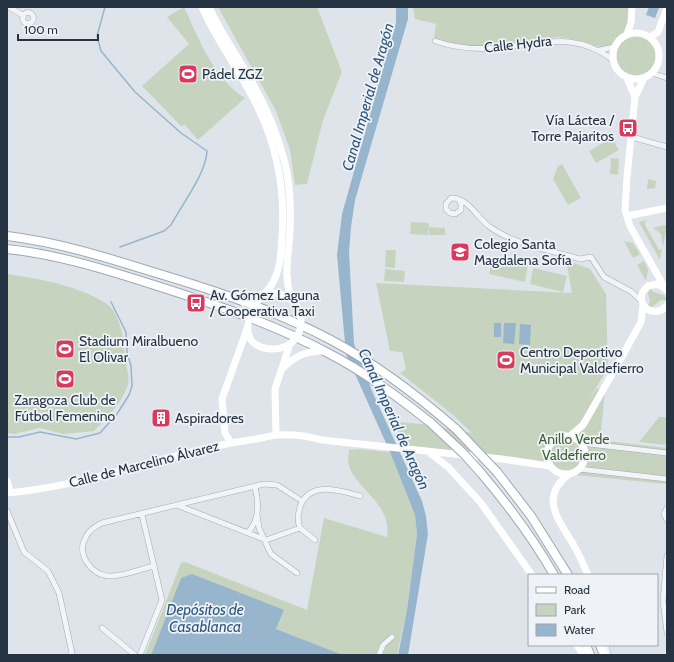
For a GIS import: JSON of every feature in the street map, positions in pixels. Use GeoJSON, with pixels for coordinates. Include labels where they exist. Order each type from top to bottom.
{"type":"FeatureCollection","features":[{"type":"Feature","properties":{"kind":"main road"},"geometry":{"type":"LineString","coordinates":[[7,236],[62,246],[123,262],[244,303],[301,325],[332,340],[387,374],[418,396],[456,429],[497,472],[531,516],[567,574]]}},
{"type":"Feature","properties":{"kind":"main road"},"geometry":{"type":"LineString","coordinates":[[7,249],[56,257],[119,274],[249,318],[327,352],[389,391],[431,423],[464,454],[516,515],[553,574]]}},
{"type":"Feature","properties":{"kind":"street"},"geometry":{"type":"LineString","coordinates":[[8,7],[24,16]]}},
{"type":"Feature","properties":{"kind":"street"},"geometry":{"type":"LineString","coordinates":[[202,7],[212,28],[263,117],[273,144],[280,173],[283,212],[281,252],[275,279],[254,307],[249,318],[247,329],[222,399],[225,433],[221,445]]}},
{"type":"Feature","properties":{"kind":"street"},"geometry":{"type":"LineString","coordinates":[[209,7],[220,30],[263,102],[278,138],[285,164],[289,194],[290,230],[286,276],[291,299],[300,313],[301,325],[296,338],[290,344],[278,348],[262,347],[253,340],[247,329]]}},
{"type":"Feature","properties":{"kind":"street"},"geometry":{"type":"LineString","coordinates":[[627,34],[632,17],[632,7]]}},
{"type":"Feature","properties":{"kind":"street"},"geometry":{"type":"LineString","coordinates":[[650,37],[658,32],[667,8]]}},
{"type":"Feature","properties":{"kind":"street"},"geometry":{"type":"LineString","coordinates":[[632,17],[641,33]]}},
{"type":"Feature","properties":{"kind":"street"},"geometry":{"type":"LineString","coordinates":[[641,33],[650,37],[656,44],[659,57],[658,65],[652,73],[644,78],[635,80],[627,78],[616,69],[613,60],[614,47],[619,39],[627,34],[641,33]]}},
{"type":"Feature","properties":{"kind":"street","name":"Calle Hydra"},"geometry":{"type":"LineString","coordinates":[[435,41],[456,47],[486,49],[561,40],[600,50],[613,60]]}},
{"type":"Feature","properties":{"kind":"street","name":"Calle Hydra"},"geometry":{"type":"LineString","coordinates":[[600,50],[614,47]]}},
{"type":"Feature","properties":{"kind":"street"},"geometry":{"type":"LineString","coordinates":[[652,73],[667,78]]}},
{"type":"Feature","properties":{"kind":"street"},"geometry":{"type":"LineString","coordinates":[[627,78],[635,97]]}},
{"type":"Feature","properties":{"kind":"street"},"geometry":{"type":"LineString","coordinates":[[644,78],[635,97],[625,198],[630,226],[667,290]]}},
{"type":"Feature","properties":{"kind":"street"},"geometry":{"type":"LineString","coordinates":[[632,137],[667,147]]}},
{"type":"Feature","properties":{"kind":"street"},"geometry":{"type":"LineString","coordinates":[[472,209],[455,214],[450,213],[446,206],[447,202],[451,198],[459,200],[472,209],[487,226],[511,239],[580,259],[592,258],[602,275],[632,292],[647,310],[654,312]]}},
{"type":"Feature","properties":{"kind":"street"},"geometry":{"type":"LineString","coordinates":[[459,200],[461,207],[459,212]]}},
{"type":"Feature","properties":{"kind":"street"},"geometry":{"type":"LineString","coordinates":[[627,216],[667,208]]}},
{"type":"Feature","properties":{"kind":"street"},"geometry":{"type":"LineString","coordinates":[[641,322],[642,303],[646,288],[653,275],[652,266]]}},
{"type":"Feature","properties":{"kind":"street"},"geometry":{"type":"LineString","coordinates":[[632,292],[658,284],[667,290]]}},
{"type":"Feature","properties":{"kind":"street"},"geometry":{"type":"LineString","coordinates":[[244,303],[264,294],[282,294],[291,299]]}},
{"type":"Feature","properties":{"kind":"street"},"geometry":{"type":"LineString","coordinates":[[579,469],[585,458],[584,450],[580,443],[583,425],[641,322],[654,312],[665,309]]}},
{"type":"Feature","properties":{"kind":"street"},"geometry":{"type":"LineString","coordinates":[[276,435],[275,393],[290,344]]}},
{"type":"Feature","properties":{"kind":"street"},"geometry":{"type":"LineString","coordinates":[[282,369],[298,355],[311,352],[327,352]]}},
{"type":"Feature","properties":{"kind":"street"},"geometry":{"type":"LineString","coordinates":[[569,437],[583,425]]}},
{"type":"Feature","properties":{"kind":"street"},"geometry":{"type":"LineString","coordinates":[[225,433],[232,443]]}},
{"type":"Feature","properties":{"kind":"street","name":"Calle de Marcelino Álvarez"},"geometry":{"type":"LineString","coordinates":[[264,439],[276,435],[304,436],[322,440]]}},
{"type":"Feature","properties":{"kind":"street"},"geometry":{"type":"LineString","coordinates":[[569,474],[557,472],[550,466],[548,450],[558,438],[569,437],[580,443],[667,453]]}},
{"type":"Feature","properties":{"kind":"street","name":"Calle de Marcelino Álvarez"},"geometry":{"type":"LineString","coordinates":[[7,488],[24,492],[221,445],[264,439],[322,440],[413,451],[502,458],[550,466]]}},
{"type":"Feature","properties":{"kind":"street"},"geometry":{"type":"LineString","coordinates":[[428,452],[448,467],[481,504],[531,574]]}},
{"type":"Feature","properties":{"kind":"street"},"geometry":{"type":"LineString","coordinates":[[537,465],[548,458]]}},
{"type":"Feature","properties":{"kind":"street"},"geometry":{"type":"LineString","coordinates":[[588,574],[577,551],[556,513],[552,502],[557,484],[569,474],[579,469],[667,479]]}},
{"type":"Feature","properties":{"kind":"street"},"geometry":{"type":"LineString","coordinates":[[154,566],[109,576],[98,573],[90,568],[85,560],[83,550],[85,537],[93,528],[102,523],[255,487],[277,485],[302,501]]}},
{"type":"Feature","properties":{"kind":"street"},"geometry":{"type":"LineString","coordinates":[[255,487],[257,495],[257,515],[259,528],[266,540],[271,554],[297,573]]}},
{"type":"Feature","properties":{"kind":"street"},"geometry":{"type":"LineString","coordinates":[[314,540],[300,528],[298,514],[302,501],[311,492],[324,489],[337,489],[360,496]]}},
{"type":"Feature","properties":{"kind":"street"},"geometry":{"type":"LineString","coordinates":[[178,506],[266,540],[300,528]]}},
{"type":"Feature","properties":{"kind":"street"},"geometry":{"type":"LineString","coordinates":[[667,508],[664,514],[667,520]]}},
{"type":"Feature","properties":{"kind":"street"},"geometry":{"type":"LineString","coordinates":[[7,511],[24,552],[48,571],[59,593],[72,653],[70,655]]}},
{"type":"Feature","properties":{"kind":"street"},"geometry":{"type":"LineString","coordinates":[[140,655],[162,600],[142,514]]}},
{"type":"Feature","properties":{"kind":"street"},"geometry":{"type":"LineString","coordinates":[[248,532],[254,525],[257,515]]}},
{"type":"Feature","properties":{"kind":"street"},"geometry":{"type":"LineString","coordinates":[[667,556],[663,601],[667,632]]}},
{"type":"Feature","properties":{"kind":"street"},"geometry":{"type":"LineString","coordinates":[[102,628],[135,655]]}},
{"type":"Feature","properties":{"kind":"street"},"geometry":{"type":"LineString","coordinates":[[379,655],[383,645],[392,638]]}},
{"type":"Feature","properties":{"kind":"street"},"geometry":{"type":"LineString","coordinates":[[578,646],[583,655]]}},
{"type":"Feature","properties":{"kind":"green space","name":"Pádel ZGZ"},"geometry":{"type":"Polygon","coordinates":[[[184,7],[201,45],[216,69],[234,90],[245,98],[198,140],[184,124],[182,127],[142,86],[189,44],[167,17],[184,7]]]}},
{"type":"Feature","properties":{"kind":"green space"},"geometry":{"type":"Polygon","coordinates":[[[218,7],[317,7],[342,72],[323,120],[307,184],[295,185],[290,150],[276,111],[218,7]]]}},
{"type":"Feature","properties":{"kind":"green space"},"geometry":{"type":"Polygon","coordinates":[[[413,7],[629,7],[630,22],[626,31],[610,46],[604,48],[572,39],[557,37],[486,46],[467,46],[434,39],[436,24],[415,19],[413,7]]]}},
{"type":"Feature","properties":{"kind":"green space"},"geometry":{"type":"Polygon","coordinates":[[[635,35],[650,41],[656,56],[650,71],[635,77],[620,71],[614,56],[620,41],[635,35]]]}},
{"type":"Feature","properties":{"kind":"green space"},"geometry":{"type":"Polygon","coordinates":[[[612,138],[619,150],[596,163],[589,151],[612,138]]]}},
{"type":"Feature","properties":{"kind":"green space"},"geometry":{"type":"Polygon","coordinates":[[[611,158],[619,159],[618,175],[610,174],[611,158]]]}},
{"type":"Feature","properties":{"kind":"green space"},"geometry":{"type":"Polygon","coordinates":[[[562,164],[581,198],[568,205],[553,179],[558,166],[562,164]]]}},
{"type":"Feature","properties":{"kind":"green space"},"geometry":{"type":"Polygon","coordinates":[[[648,179],[656,181],[655,188],[647,189],[648,179]]]}},
{"type":"Feature","properties":{"kind":"green space"},"geometry":{"type":"Polygon","coordinates":[[[648,220],[645,222],[645,225],[659,250],[662,249],[660,260],[639,222],[648,220]]]}},
{"type":"Feature","properties":{"kind":"green space"},"geometry":{"type":"Polygon","coordinates":[[[411,222],[429,223],[428,235],[410,234],[411,222]]]}},
{"type":"Feature","properties":{"kind":"green space"},"geometry":{"type":"Polygon","coordinates":[[[664,225],[667,226],[663,247],[661,234],[653,228],[664,225]]]}},
{"type":"Feature","properties":{"kind":"green space"},"geometry":{"type":"Polygon","coordinates":[[[429,227],[445,228],[445,235],[429,235],[429,227]]]}},
{"type":"Feature","properties":{"kind":"green space"},"geometry":{"type":"Polygon","coordinates":[[[624,241],[633,243],[640,254],[633,258],[624,241]]]}},
{"type":"Feature","properties":{"kind":"green space"},"geometry":{"type":"Polygon","coordinates":[[[386,250],[396,250],[395,268],[385,267],[386,250]]]}},
{"type":"Feature","properties":{"kind":"green space"},"geometry":{"type":"Polygon","coordinates":[[[493,257],[528,265],[525,282],[489,274],[493,257]]]}},
{"type":"Feature","properties":{"kind":"green space","name":"Centro Deportivo Municipal Valdefierro"},"geometry":{"type":"Polygon","coordinates":[[[566,260],[590,269],[606,294],[608,368],[588,401],[597,388],[605,392],[600,440],[667,448],[667,484],[565,474],[557,472],[550,466],[407,450],[394,422],[422,424],[472,433],[453,415],[400,373],[406,369],[402,352],[390,351],[376,283],[572,293],[566,260]]]}},
{"type":"Feature","properties":{"kind":"green space"},"geometry":{"type":"Polygon","coordinates":[[[644,261],[648,270],[646,281],[637,265],[644,261]]]}},
{"type":"Feature","properties":{"kind":"green space"},"geometry":{"type":"Polygon","coordinates":[[[533,268],[567,276],[563,292],[530,284],[533,268]]]}},
{"type":"Feature","properties":{"kind":"green space"},"geometry":{"type":"Polygon","coordinates":[[[385,269],[405,271],[404,282],[384,281],[385,269]]]}},
{"type":"Feature","properties":{"kind":"green space","name":"Stadium Miralbueno El Olivar"},"geometry":{"type":"Polygon","coordinates":[[[7,274],[44,281],[82,291],[104,302],[110,307],[119,321],[123,338],[129,383],[118,404],[94,431],[63,434],[40,428],[14,434],[7,433],[7,274]]]}},
{"type":"Feature","properties":{"kind":"green space"},"geometry":{"type":"Polygon","coordinates":[[[651,288],[653,292],[664,295],[667,300],[661,300],[652,307],[647,307],[650,302],[648,293],[651,288]]]}},
{"type":"Feature","properties":{"kind":"green space"},"geometry":{"type":"Polygon","coordinates":[[[659,417],[667,417],[667,445],[639,442],[659,417]]]}},
{"type":"Feature","properties":{"kind":"green space"},"geometry":{"type":"Polygon","coordinates":[[[358,449],[390,452],[415,514],[417,534],[407,610],[397,655],[343,655],[276,629],[284,610],[181,578],[151,655],[145,655],[181,563],[185,562],[307,610],[324,518],[387,537],[387,525],[384,514],[379,505],[358,481],[348,463],[349,450],[358,449]]]}},
{"type":"Feature","properties":{"kind":"water","name":"Canal Imperial de Aragón"},"geometry":{"type":"Polygon","coordinates":[[[396,7],[408,7],[408,19],[355,200],[349,252],[354,344],[372,391],[422,501],[426,516],[428,534],[408,655],[398,655],[407,610],[417,534],[415,515],[390,452],[346,354],[337,255],[342,214],[396,23],[396,7]]]}},
{"type":"Feature","properties":{"kind":"water"},"geometry":{"type":"Polygon","coordinates":[[[649,7],[659,8],[655,18],[646,15],[649,7]]]}},
{"type":"Feature","properties":{"kind":"water"},"geometry":{"type":"Polygon","coordinates":[[[494,323],[501,323],[501,337],[494,337],[494,323]]]}},
{"type":"Feature","properties":{"kind":"water"},"geometry":{"type":"Polygon","coordinates":[[[504,323],[516,323],[514,344],[503,343],[504,323]]]}},
{"type":"Feature","properties":{"kind":"water"},"geometry":{"type":"Polygon","coordinates":[[[520,324],[531,325],[530,345],[519,344],[520,324]]]}},
{"type":"Feature","properties":{"kind":"water","name":"Depósitos de Casablanca"},"geometry":{"type":"Polygon","coordinates":[[[192,574],[284,610],[276,629],[343,655],[151,655],[181,578],[192,574]]]}},
{"type":"Feature","properties":{"kind":"waterway"},"geometry":{"type":"LineString","coordinates":[[105,7],[97,36],[101,51],[135,92],[181,133],[207,151],[206,160],[198,179],[171,225],[164,231],[120,247]]}},
{"type":"Feature","properties":{"kind":"waterway"},"geometry":{"type":"LineString","coordinates":[[7,437],[19,437],[40,432],[76,439],[100,433],[117,414],[129,395],[132,386],[131,366],[127,352],[126,332],[111,302]]}},
{"type":"Feature","properties":{"kind":"place","name":"Pádel ZGZ"},"geometry":{"type":"Point","coordinates":[188,74]}},
{"type":"Feature","properties":{"kind":"place","name":"Vía Láctea / Torre Pajaritos"},"geometry":{"type":"Point","coordinates":[628,128]}},
{"type":"Feature","properties":{"kind":"place","name":"Colegio Santa Magdalena Sofía"},"geometry":{"type":"Point","coordinates":[460,252]}},
{"type":"Feature","properties":{"kind":"place","name":"Av. Gómez Laguna / Cooperativa Taxi"},"geometry":{"type":"Point","coordinates":[196,303]}},
{"type":"Feature","properties":{"kind":"place","name":"Stadium Miralbueno El Olivar"},"geometry":{"type":"Point","coordinates":[65,349]}},
{"type":"Feature","properties":{"kind":"place","name":"Centro Deportivo Municipal Valdefierro"},"geometry":{"type":"Point","coordinates":[506,360]}},
{"type":"Feature","properties":{"kind":"place","name":"Zaragoza Club de Fútbol Femenino"},"geometry":{"type":"Point","coordinates":[65,379]}},
{"type":"Feature","properties":{"kind":"place","name":"Aspiradores"},"geometry":{"type":"Point","coordinates":[161,418]}},
{"type":"Feature","properties":{"kind":"park label","name":"Anillo Verde Valdefierro"},"geometry":{"type":"Point","coordinates":[574,448]}}]}
